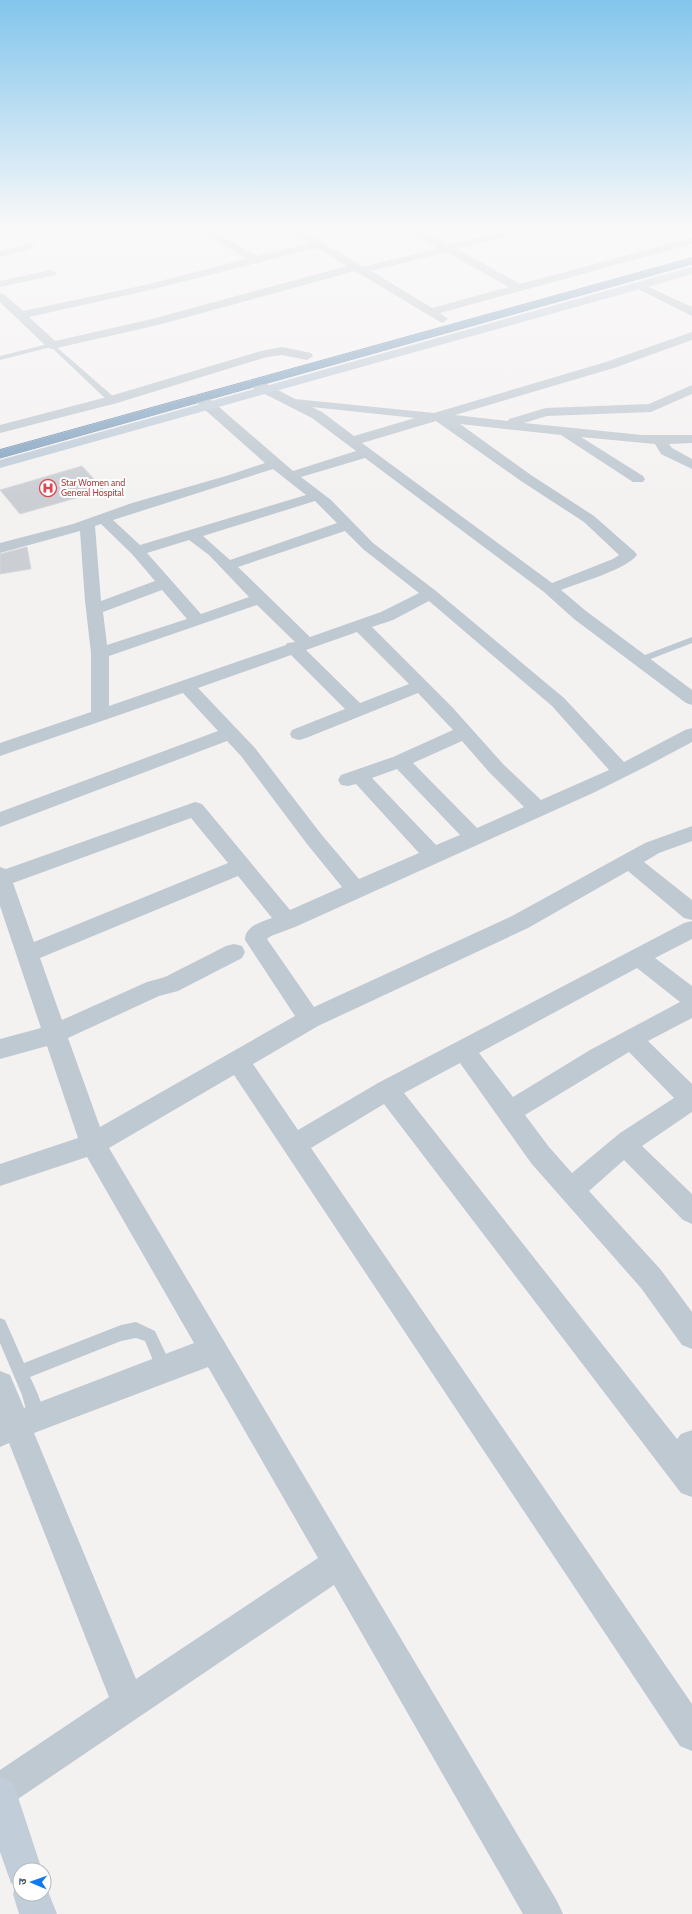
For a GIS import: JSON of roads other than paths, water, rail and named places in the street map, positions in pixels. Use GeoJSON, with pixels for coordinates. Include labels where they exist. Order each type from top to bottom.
{"type":"FeatureCollection","features":[{"type":"Feature","properties":{"kind":"highway"},"geometry":{"type":"LineString","coordinates":[[338,347],[448,317]]}},
{"type":"Feature","properties":{"kind":"highway"},"geometry":{"type":"LineString","coordinates":[[0,441],[255,382],[489,317]]}},
{"type":"Feature","properties":{"kind":"highway"},"geometry":{"type":"LineString","coordinates":[[276,364],[322,351]]}},
{"type":"Feature","properties":{"kind":"highway"},"geometry":{"type":"LineString","coordinates":[[0,454],[205,403]]}},
{"type":"Feature","properties":{"kind":"street"},"geometry":{"type":"LineString","coordinates":[[23,317],[52,345],[172,317]]}},
{"type":"Feature","properties":{"kind":"street"},"geometry":{"type":"LineString","coordinates":[[0,464],[205,403],[255,382],[514,317]]}},
{"type":"Feature","properties":{"kind":"street"},"geometry":{"type":"LineString","coordinates":[[353,441],[610,365],[692,336]]}},
{"type":"Feature","properties":{"kind":"street"},"geometry":{"type":"LineString","coordinates":[[0,429],[112,400],[265,354],[282,351],[307,356]]}},
{"type":"Feature","properties":{"kind":"street"},"geometry":{"type":"LineString","coordinates":[[255,382],[288,401],[317,415],[353,441],[550,589],[580,615],[692,699]]}},
{"type":"Feature","properties":{"kind":"street"},"geometry":{"type":"LineString","coordinates":[[505,425],[546,412],[651,408],[692,389]]}},
{"type":"Feature","properties":{"kind":"street"},"geometry":{"type":"LineString","coordinates":[[288,401],[661,441],[692,439]]}},
{"type":"Feature","properties":{"kind":"street"},"geometry":{"type":"LineString","coordinates":[[205,403],[275,464],[317,496],[368,546],[430,594],[558,702],[621,771]]}},
{"type":"Feature","properties":{"kind":"street"},"geometry":{"type":"LineString","coordinates":[[434,416],[454,426],[526,478],[590,519],[628,555],[620,562],[550,589]]}},
{"type":"Feature","properties":{"kind":"street"},"geometry":{"type":"LineString","coordinates":[[561,431],[638,479]]}},
{"type":"Feature","properties":{"kind":"street"},"geometry":{"type":"LineString","coordinates":[[661,441],[666,451],[692,465]]}},
{"type":"Feature","properties":{"kind":"street"},"geometry":{"type":"LineString","coordinates":[[291,476],[368,452]]}},
{"type":"Feature","properties":{"kind":"street"},"geometry":{"type":"LineString","coordinates":[[0,548],[87,524],[137,506],[231,479],[275,464]]}},
{"type":"Feature","properties":{"kind":"street"},"geometry":{"type":"LineString","coordinates":[[137,551],[317,496]]}},
{"type":"Feature","properties":{"kind":"street"},"geometry":{"type":"LineString","coordinates":[[103,518],[137,551],[198,621]]}},
{"type":"Feature","properties":{"kind":"street"},"geometry":{"type":"LineString","coordinates":[[87,524],[100,653],[100,714]]}},
{"type":"Feature","properties":{"kind":"street"},"geometry":{"type":"LineString","coordinates":[[227,566],[347,525]]}},
{"type":"Feature","properties":{"kind":"street"},"geometry":{"type":"LineString","coordinates":[[191,534],[214,552],[260,599],[358,711]]}},
{"type":"Feature","properties":{"kind":"street"},"geometry":{"type":"LineString","coordinates":[[95,609],[165,583]]}},
{"type":"Feature","properties":{"kind":"street"},"geometry":{"type":"LineString","coordinates":[[0,750],[100,714],[186,686],[300,645],[387,616],[430,594]]}},
{"type":"Feature","properties":{"kind":"street"},"geometry":{"type":"LineString","coordinates":[[100,653],[260,599]]}},
{"type":"Feature","properties":{"kind":"street"},"geometry":{"type":"LineString","coordinates":[[360,625],[447,712],[463,733],[538,809]]}},
{"type":"Feature","properties":{"kind":"street"},"geometry":{"type":"LineString","coordinates":[[186,686],[248,752],[314,839],[356,890]]}},
{"type":"Feature","properties":{"kind":"street"},"geometry":{"type":"LineString","coordinates":[[299,734],[420,686]]}},
{"type":"Feature","properties":{"kind":"street"},"geometry":{"type":"LineString","coordinates":[[0,820],[79,789],[155,763],[229,733]]}},
{"type":"Feature","properties":{"kind":"street"},"geometry":{"type":"LineString","coordinates":[[433,855],[354,778],[400,761],[463,733]]}},
{"type":"Feature","properties":{"kind":"street"},"geometry":{"type":"LineString","coordinates":[[310,1019],[256,940],[256,936],[263,930],[287,921],[538,809],[666,750],[692,734]]}},
{"type":"Feature","properties":{"kind":"street"},"geometry":{"type":"LineString","coordinates":[[400,761],[474,837]]}},
{"type":"Feature","properties":{"kind":"street"},"geometry":{"type":"LineString","coordinates":[[287,921],[195,809],[1,877],[9,929],[27,954],[93,1144],[338,1563],[540,1913]]}},
{"type":"Feature","properties":{"kind":"street"},"geometry":{"type":"LineString","coordinates":[[0,1175],[93,1144],[310,1019],[520,922],[652,848],[692,833]]}},
{"type":"Feature","properties":{"kind":"street"},"geometry":{"type":"LineString","coordinates":[[629,861],[692,912]]}},
{"type":"Feature","properties":{"kind":"street"},"geometry":{"type":"LineString","coordinates":[[27,954],[241,866]]}},
{"type":"Feature","properties":{"kind":"street"},"geometry":{"type":"LineString","coordinates":[[294,1145],[387,1090],[692,929]]}},
{"type":"Feature","properties":{"kind":"street"},"geometry":{"type":"LineString","coordinates":[[0,1049],[55,1034],[155,988],[170,985],[234,952]]}},
{"type":"Feature","properties":{"kind":"street"},"geometry":{"type":"LineString","coordinates":[[639,958],[692,1000]]}},
{"type":"Feature","properties":{"kind":"street"},"geometry":{"type":"LineString","coordinates":[[509,1112],[631,1039],[692,1007]]}},
{"type":"Feature","properties":{"kind":"street"},"geometry":{"type":"LineString","coordinates":[[572,1190],[598,1166],[665,1115],[692,1100],[631,1039]]}},
{"type":"Feature","properties":{"kind":"street"},"geometry":{"type":"LineString","coordinates":[[463,1050],[483,1075],[540,1156],[651,1279],[692,1335]]}},
{"type":"Feature","properties":{"kind":"street"},"geometry":{"type":"LineString","coordinates":[[238,1061],[692,1734]]}},
{"type":"Feature","properties":{"kind":"street"},"geometry":{"type":"LineString","coordinates":[[387,1090],[687,1463]]}},
{"type":"Feature","properties":{"kind":"street"},"geometry":{"type":"LineString","coordinates":[[626,1145],[692,1212]]}},
{"type":"Feature","properties":{"kind":"street"},"geometry":{"type":"LineString","coordinates":[[18,1426],[214,1350]]}},
{"type":"Feature","properties":{"kind":"street"},"geometry":{"type":"LineString","coordinates":[[10,1379],[18,1426],[129,1704]]}},
{"type":"Feature","properties":{"kind":"street"},"geometry":{"type":"LineString","coordinates":[[0,1791],[338,1563]]}},
{"type":"Feature","properties":{"kind":"street"},"geometry":{"type":"LineString","coordinates":[[0,1795],[21,1862]]}},
{"type":"Feature","properties":{"kind":"street"},"geometry":{"type":"LineString","coordinates":[[34,1902],[38,1914]]}},
{"type":"Feature","properties":{"kind":"lane"},"geometry":{"type":"LineString","coordinates":[[0,358],[52,345],[112,400]]}},
{"type":"Feature","properties":{"kind":"lane"},"geometry":{"type":"LineString","coordinates":[[640,660],[692,640]]}},
{"type":"Feature","properties":{"kind":"lane"},"geometry":{"type":"LineString","coordinates":[[0,1325],[10,1379],[121,1334],[136,1330],[150,1336],[165,1369]]}},
{"type":"Feature","properties":{"kind":"place","name":"Star Women and General Hospital"},"geometry":{"type":"Point","coordinates":[48,488]}}]}
